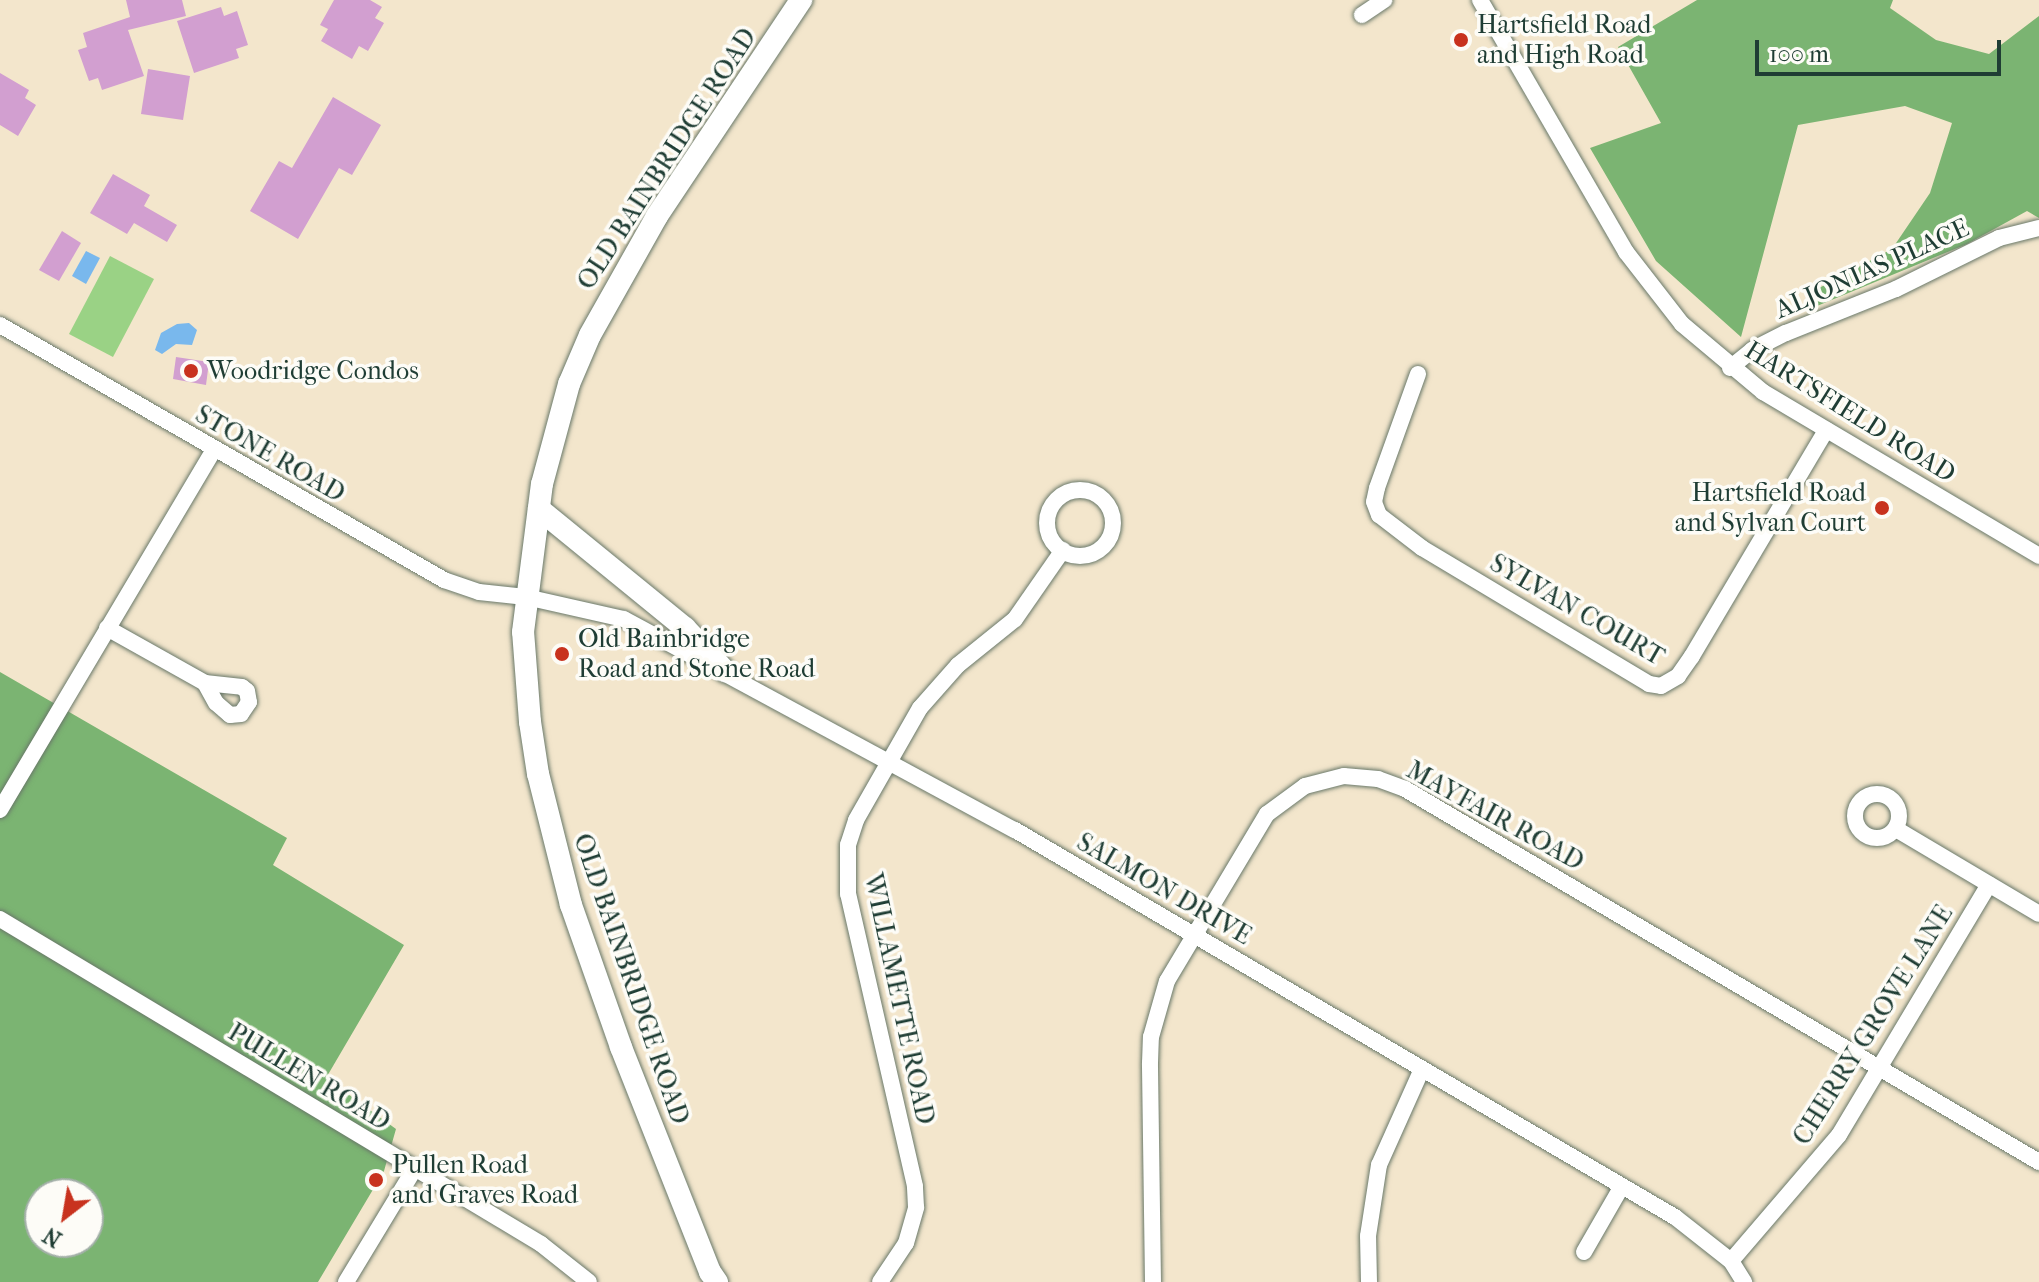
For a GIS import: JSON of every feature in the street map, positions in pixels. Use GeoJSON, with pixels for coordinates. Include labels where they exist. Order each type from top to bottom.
{"type":"FeatureCollection","features":[{"type":"Feature","properties":{"kind":"main road","name":"OLD BAINBRIDGE ROAD"},"geometry":{"type":"LineString","coordinates":[[713,1279],[594,974],[551,838],[530,722],[523,632],[552,438],[569,384],[613,290],[657,216],[801,0]]}},
{"type":"Feature","properties":{"kind":"main road"},"geometry":{"type":"LineString","coordinates":[[539,509],[685,628],[725,671]]}},
{"type":"Feature","properties":{"kind":"street"},"geometry":{"type":"LineString","coordinates":[[1362,15],[1384,0]]}},
{"type":"Feature","properties":{"kind":"street","name":"HARTSFIELD ROAD"},"geometry":{"type":"LineString","coordinates":[[1480,0],[1626,252],[1682,324],[1730,368],[1826,430],[2039,556]]}},
{"type":"Feature","properties":{"kind":"street","name":"ALJONIAS PLACE"},"geometry":{"type":"LineString","coordinates":[[1730,368],[1752,350],[1786,333],[1896,289],[1999,238],[2039,228]]}},
{"type":"Feature","properties":{"kind":"street","name":"STONE ROAD"},"geometry":{"type":"LineString","coordinates":[[0,325],[444,580],[479,592],[526,597]]}},
{"type":"Feature","properties":{"kind":"street","name":"SYLVAN COURT"},"geometry":{"type":"LineString","coordinates":[[1418,374],[1377,488],[1374,502],[1379,515],[1422,548],[1649,684],[1661,686],[1678,676],[1692,656],[1826,430]]}},
{"type":"Feature","properties":{"kind":"street"},"geometry":{"type":"LineString","coordinates":[[0,810],[214,449]]}},
{"type":"Feature","properties":{"kind":"street"},"geometry":{"type":"LineString","coordinates":[[1080,490],[1101,497],[1112,516],[1109,538],[1090,554],[1079,556],[1063,550],[1051,537],[1047,526],[1053,504],[1069,491],[1080,490]]}},
{"type":"Feature","properties":{"kind":"street","name":"WILLAMETTE ROAD"},"geometry":{"type":"LineString","coordinates":[[880,1282],[896,1263],[912,1227],[915,1186],[848,894],[846,865],[856,820],[889,761],[939,684],[1015,619],[1063,550]]}},
{"type":"Feature","properties":{"kind":"street","name":"SALMON DRIVE"},"geometry":{"type":"LineString","coordinates":[[526,597],[624,619],[889,761],[1195,935],[1701,1234],[1731,1261],[1744,1282]]}},
{"type":"Feature","properties":{"kind":"street"},"geometry":{"type":"LineString","coordinates":[[107,628],[205,683]]}},
{"type":"Feature","properties":{"kind":"street","name":"MAYFAIR ROAD"},"geometry":{"type":"LineString","coordinates":[[1153,1282],[1151,1037],[1167,981],[1256,831],[1278,805],[1305,786],[1344,776],[1378,779],[1405,789],[2039,1162]]}},
{"type":"Feature","properties":{"kind":"street"},"geometry":{"type":"LineString","coordinates":[[1896,829],[2039,914]]}},
{"type":"Feature","properties":{"kind":"street","name":"CHERRY GROVE LANE"},"geometry":{"type":"LineString","coordinates":[[1731,1261],[1839,1135],[1989,884]]}},
{"type":"Feature","properties":{"kind":"street","name":"PULLEN ROAD"},"geometry":{"type":"LineString","coordinates":[[0,919],[541,1244],[589,1282]]}},
{"type":"Feature","properties":{"kind":"street"},"geometry":{"type":"LineString","coordinates":[[1369,1282],[1370,1212],[1379,1165],[1422,1069]]}},
{"type":"Feature","properties":{"kind":"street"},"geometry":{"type":"LineString","coordinates":[[346,1282],[415,1168]]}},
{"type":"Feature","properties":{"kind":"street"},"geometry":{"type":"LineString","coordinates":[[1584,1252],[1622,1186]]}},
{"type":"Feature","properties":{"kind":"green space"},"geometry":{"type":"Polygon","coordinates":[[[1697,0],[1893,0],[1890,8],[1936,40],[1989,54],[2039,16],[2039,218],[2027,211],[1967,244],[1817,306],[1819,288],[1892,249],[1930,193],[1952,123],[1905,106],[1798,125],[1741,337],[1656,261],[1590,148],[1661,123],[1618,47],[1697,0]]]}},
{"type":"Feature","properties":{"kind":"green space"},"geometry":{"type":"Polygon","coordinates":[[[110,256],[154,279],[113,357],[69,334],[110,256]]]}},
{"type":"Feature","properties":{"kind":"green space"},"geometry":{"type":"Polygon","coordinates":[[[0,672],[287,838],[273,865],[404,945],[326,1078],[396,1129],[384,1171],[318,1282],[0,1282],[0,672]]]}},
{"type":"Feature","properties":{"kind":"water"},"geometry":{"type":"Polygon","coordinates":[[[86,251],[100,258],[86,284],[72,276],[86,251]]]}},
{"type":"Feature","properties":{"kind":"water"},"geometry":{"type":"Polygon","coordinates":[[[189,323],[197,330],[192,345],[176,344],[162,354],[155,350],[161,333],[177,324],[189,323]]]}},
{"type":"Feature","properties":{"kind":"building"},"geometry":{"type":"Polygon","coordinates":[[[126,0],[182,0],[186,16],[128,30],[144,76],[102,90],[98,78],[89,81],[78,50],[87,47],[83,33],[130,17],[126,0]]]}},
{"type":"Feature","properties":{"kind":"building"},"geometry":{"type":"Polygon","coordinates":[[[334,0],[370,0],[382,7],[375,18],[384,23],[368,51],[359,46],[352,59],[321,41],[328,29],[320,25],[334,0]]]}},
{"type":"Feature","properties":{"kind":"building"},"geometry":{"type":"Polygon","coordinates":[[[221,7],[224,16],[237,11],[248,45],[236,49],[239,58],[194,73],[177,21],[221,7]]]}},
{"type":"Feature","properties":{"kind":"building"},"geometry":{"type":"Polygon","coordinates":[[[148,69],[190,76],[183,120],[141,114],[148,69]]]}},
{"type":"Feature","properties":{"kind":"building"},"geometry":{"type":"Polygon","coordinates":[[[0,73],[29,90],[25,98],[36,105],[18,136],[0,125],[0,73]]]}},
{"type":"Feature","properties":{"kind":"building"},"geometry":{"type":"Polygon","coordinates":[[[333,97],[381,125],[352,175],[339,168],[298,239],[250,211],[279,161],[292,168],[333,97]]]}},
{"type":"Feature","properties":{"kind":"building"},"geometry":{"type":"Polygon","coordinates":[[[113,174],[150,195],[144,206],[177,225],[167,242],[134,223],[127,234],[90,213],[113,174]]]}},
{"type":"Feature","properties":{"kind":"building"},"geometry":{"type":"Polygon","coordinates":[[[62,231],[81,243],[59,281],[39,270],[62,231]]]}},
{"type":"Feature","properties":{"kind":"building","name":"Woodridge Condos"},"geometry":{"type":"Polygon","coordinates":[[[176,357],[209,362],[206,385],[173,379],[176,357]]]}},
{"type":"Feature","properties":{"kind":"place","name":"Hartsfield Road and High Road"},"geometry":{"type":"Point","coordinates":[1461,40]}},
{"type":"Feature","properties":{"kind":"place","name":"Woodridge Condos"},"geometry":{"type":"Point","coordinates":[191,371]}},
{"type":"Feature","properties":{"kind":"place","name":"Hartsfield Road and Sylvan Court"},"geometry":{"type":"Point","coordinates":[1882,508]}},
{"type":"Feature","properties":{"kind":"place","name":"Old Bainbridge Road and Stone Road"},"geometry":{"type":"Point","coordinates":[562,654]}},
{"type":"Feature","properties":{"kind":"place","name":"Pullen Road and Graves Road"},"geometry":{"type":"Point","coordinates":[376,1180]}}]}
